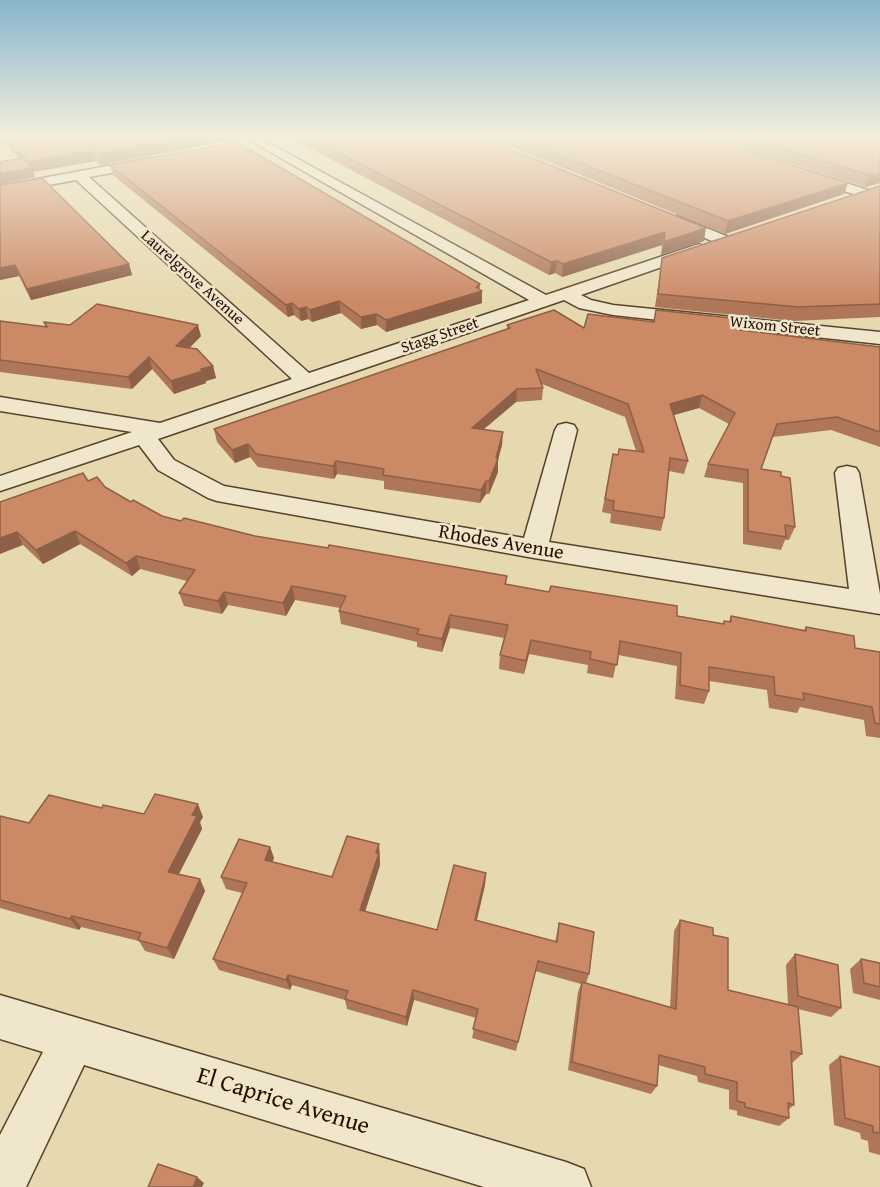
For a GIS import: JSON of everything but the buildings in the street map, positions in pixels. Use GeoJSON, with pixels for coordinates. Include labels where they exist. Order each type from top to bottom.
{"type":"FeatureCollection","features":[{"type":"Feature","properties":{"kind":"street","name":"Laurelgrove Avenue"},"geometry":{"type":"LineString","coordinates":[[96,192],[306,381]]}},
{"type":"Feature","properties":{"kind":"street"},"geometry":{"type":"LineString","coordinates":[[350,192],[544,301]]}},
{"type":"Feature","properties":{"kind":"street"},"geometry":{"type":"LineString","coordinates":[[834,204],[869,192]]}},
{"type":"Feature","properties":{"kind":"street"},"geometry":{"type":"LineString","coordinates":[[659,213],[725,241]]}},
{"type":"Feature","properties":{"kind":"street","name":"Stagg Street"},"geometry":{"type":"LineString","coordinates":[[0,484],[747,233]]}},
{"type":"Feature","properties":{"kind":"street","name":"Wixom Street"},"geometry":{"type":"LineString","coordinates":[[566,294],[585,304],[613,310],[880,338]]}},
{"type":"Feature","properties":{"kind":"street"},"geometry":{"type":"LineString","coordinates":[[0,404],[153,433]]}},
{"type":"Feature","properties":{"kind":"street"},"geometry":{"type":"LineString","coordinates":[[534,549],[566,430]]}},
{"type":"Feature","properties":{"kind":"street","name":"Rhodes Avenue"},"geometry":{"type":"LineString","coordinates":[[153,433],[166,465],[217,493],[534,549],[872,602]]}},
{"type":"Feature","properties":{"kind":"street"},"geometry":{"type":"LineString","coordinates":[[847,473],[872,602]]}},
{"type":"Feature","properties":{"kind":"street","name":"El Caprice Avenue"},"geometry":{"type":"LineString","coordinates":[[0,1017],[567,1187]]}},
{"type":"Feature","properties":{"kind":"street"},"geometry":{"type":"LineString","coordinates":[[0,1187],[73,1039]]}}]}
